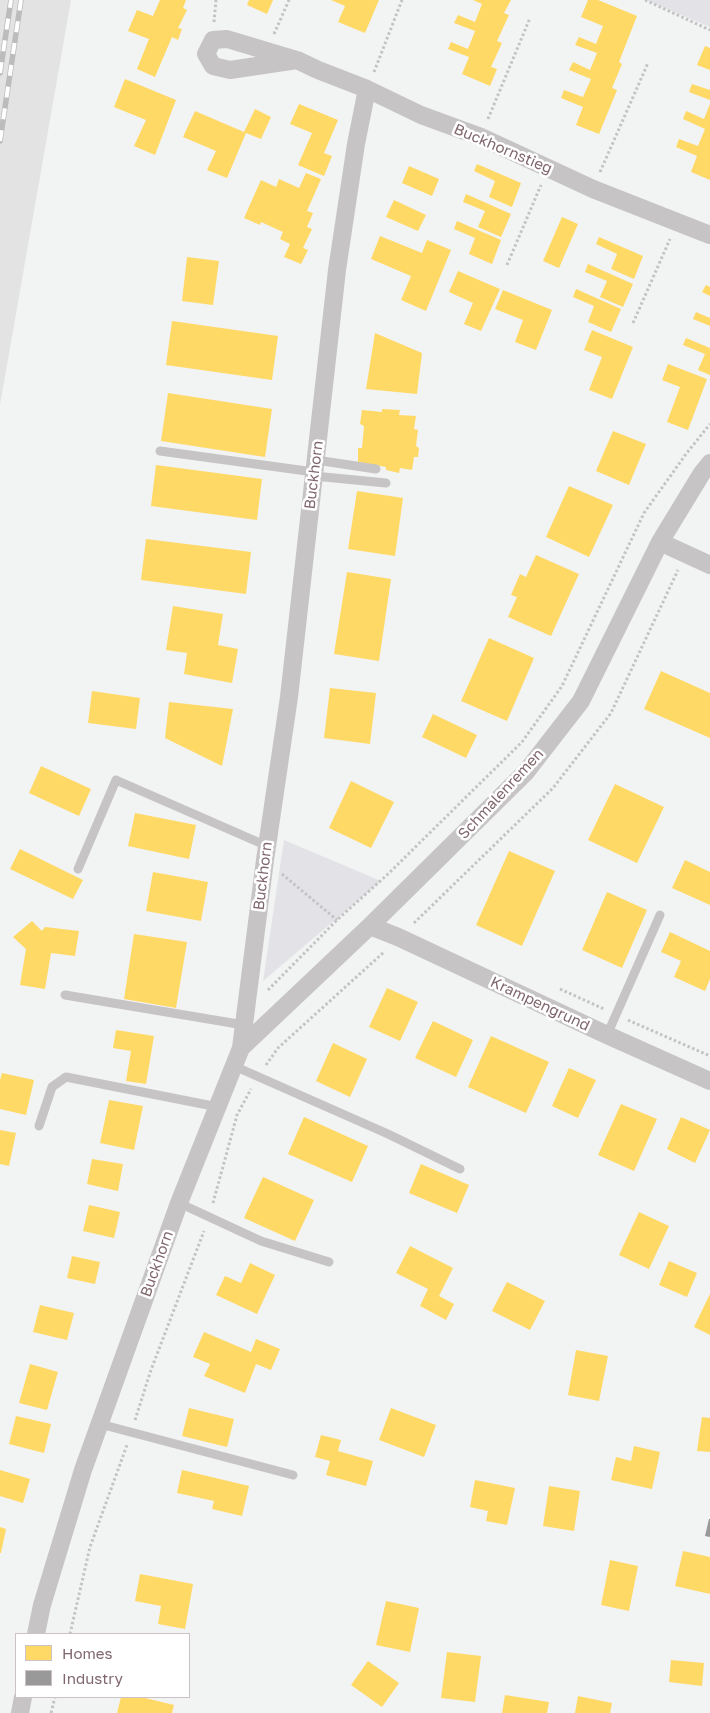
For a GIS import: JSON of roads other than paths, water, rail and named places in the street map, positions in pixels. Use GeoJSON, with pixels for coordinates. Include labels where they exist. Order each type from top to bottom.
{"type":"FeatureCollection","features":[{"type":"Feature","properties":{"kind":"street","name":"Buckhornstieg"},"geometry":{"type":"LineString","coordinates":[[297,60],[230,70],[213,66],[206,54],[213,40],[227,39],[297,60],[367,89],[421,115],[481,137],[593,189],[710,234]]}},
{"type":"Feature","properties":{"kind":"street","name":"Buckhorn"},"geometry":{"type":"LineString","coordinates":[[36,1633],[42,1605],[83,1470],[179,1203],[242,1048],[266,853],[289,698],[337,270],[356,144],[367,89]]}},
{"type":"Feature","properties":{"kind":"street","name":"Schmalenremen"},"geometry":{"type":"LineString","coordinates":[[242,1048],[370,926],[526,772],[581,701],[660,542],[710,463]]}},
{"type":"Feature","properties":{"kind":"street"},"geometry":{"type":"LineString","coordinates":[[660,542],[710,565]]}},
{"type":"Feature","properties":{"kind":"street","name":"Krampengrund"},"geometry":{"type":"LineString","coordinates":[[370,926],[398,937],[710,1081]]}},
{"type":"Feature","properties":{"kind":"street"},"geometry":{"type":"LineString","coordinates":[[20,1713],[23,1698]]}},
{"type":"Feature","properties":{"kind":"lane"},"geometry":{"type":"LineString","coordinates":[[160,451],[315,470],[386,483]]}},
{"type":"Feature","properties":{"kind":"lane"},"geometry":{"type":"LineString","coordinates":[[315,470],[376,469]]}},
{"type":"Feature","properties":{"kind":"lane"},"geometry":{"type":"LineString","coordinates":[[78,869],[116,780],[266,853]]}},
{"type":"Feature","properties":{"kind":"lane"},"geometry":{"type":"LineString","coordinates":[[607,1035],[660,915]]}},
{"type":"Feature","properties":{"kind":"lane"},"geometry":{"type":"LineString","coordinates":[[65,995],[245,1018]]}},
{"type":"Feature","properties":{"kind":"lane"},"geometry":{"type":"LineString","coordinates":[[234,1066],[460,1169]]}},
{"type":"Feature","properties":{"kind":"lane"},"geometry":{"type":"LineString","coordinates":[[39,1126],[52,1086],[66,1077],[218,1107]]}},
{"type":"Feature","properties":{"kind":"lane"},"geometry":{"type":"LineString","coordinates":[[179,1203],[261,1241],[329,1262]]}},
{"type":"Feature","properties":{"kind":"lane"},"geometry":{"type":"LineString","coordinates":[[100,1424],[293,1474]]}},
{"type":"Feature","properties":{"kind":"railway"},"geometry":{"type":"LineString","coordinates":[[0,73],[11,0]]}},
{"type":"Feature","properties":{"kind":"railway"},"geometry":{"type":"LineString","coordinates":[[0,141],[21,0]]}}]}
